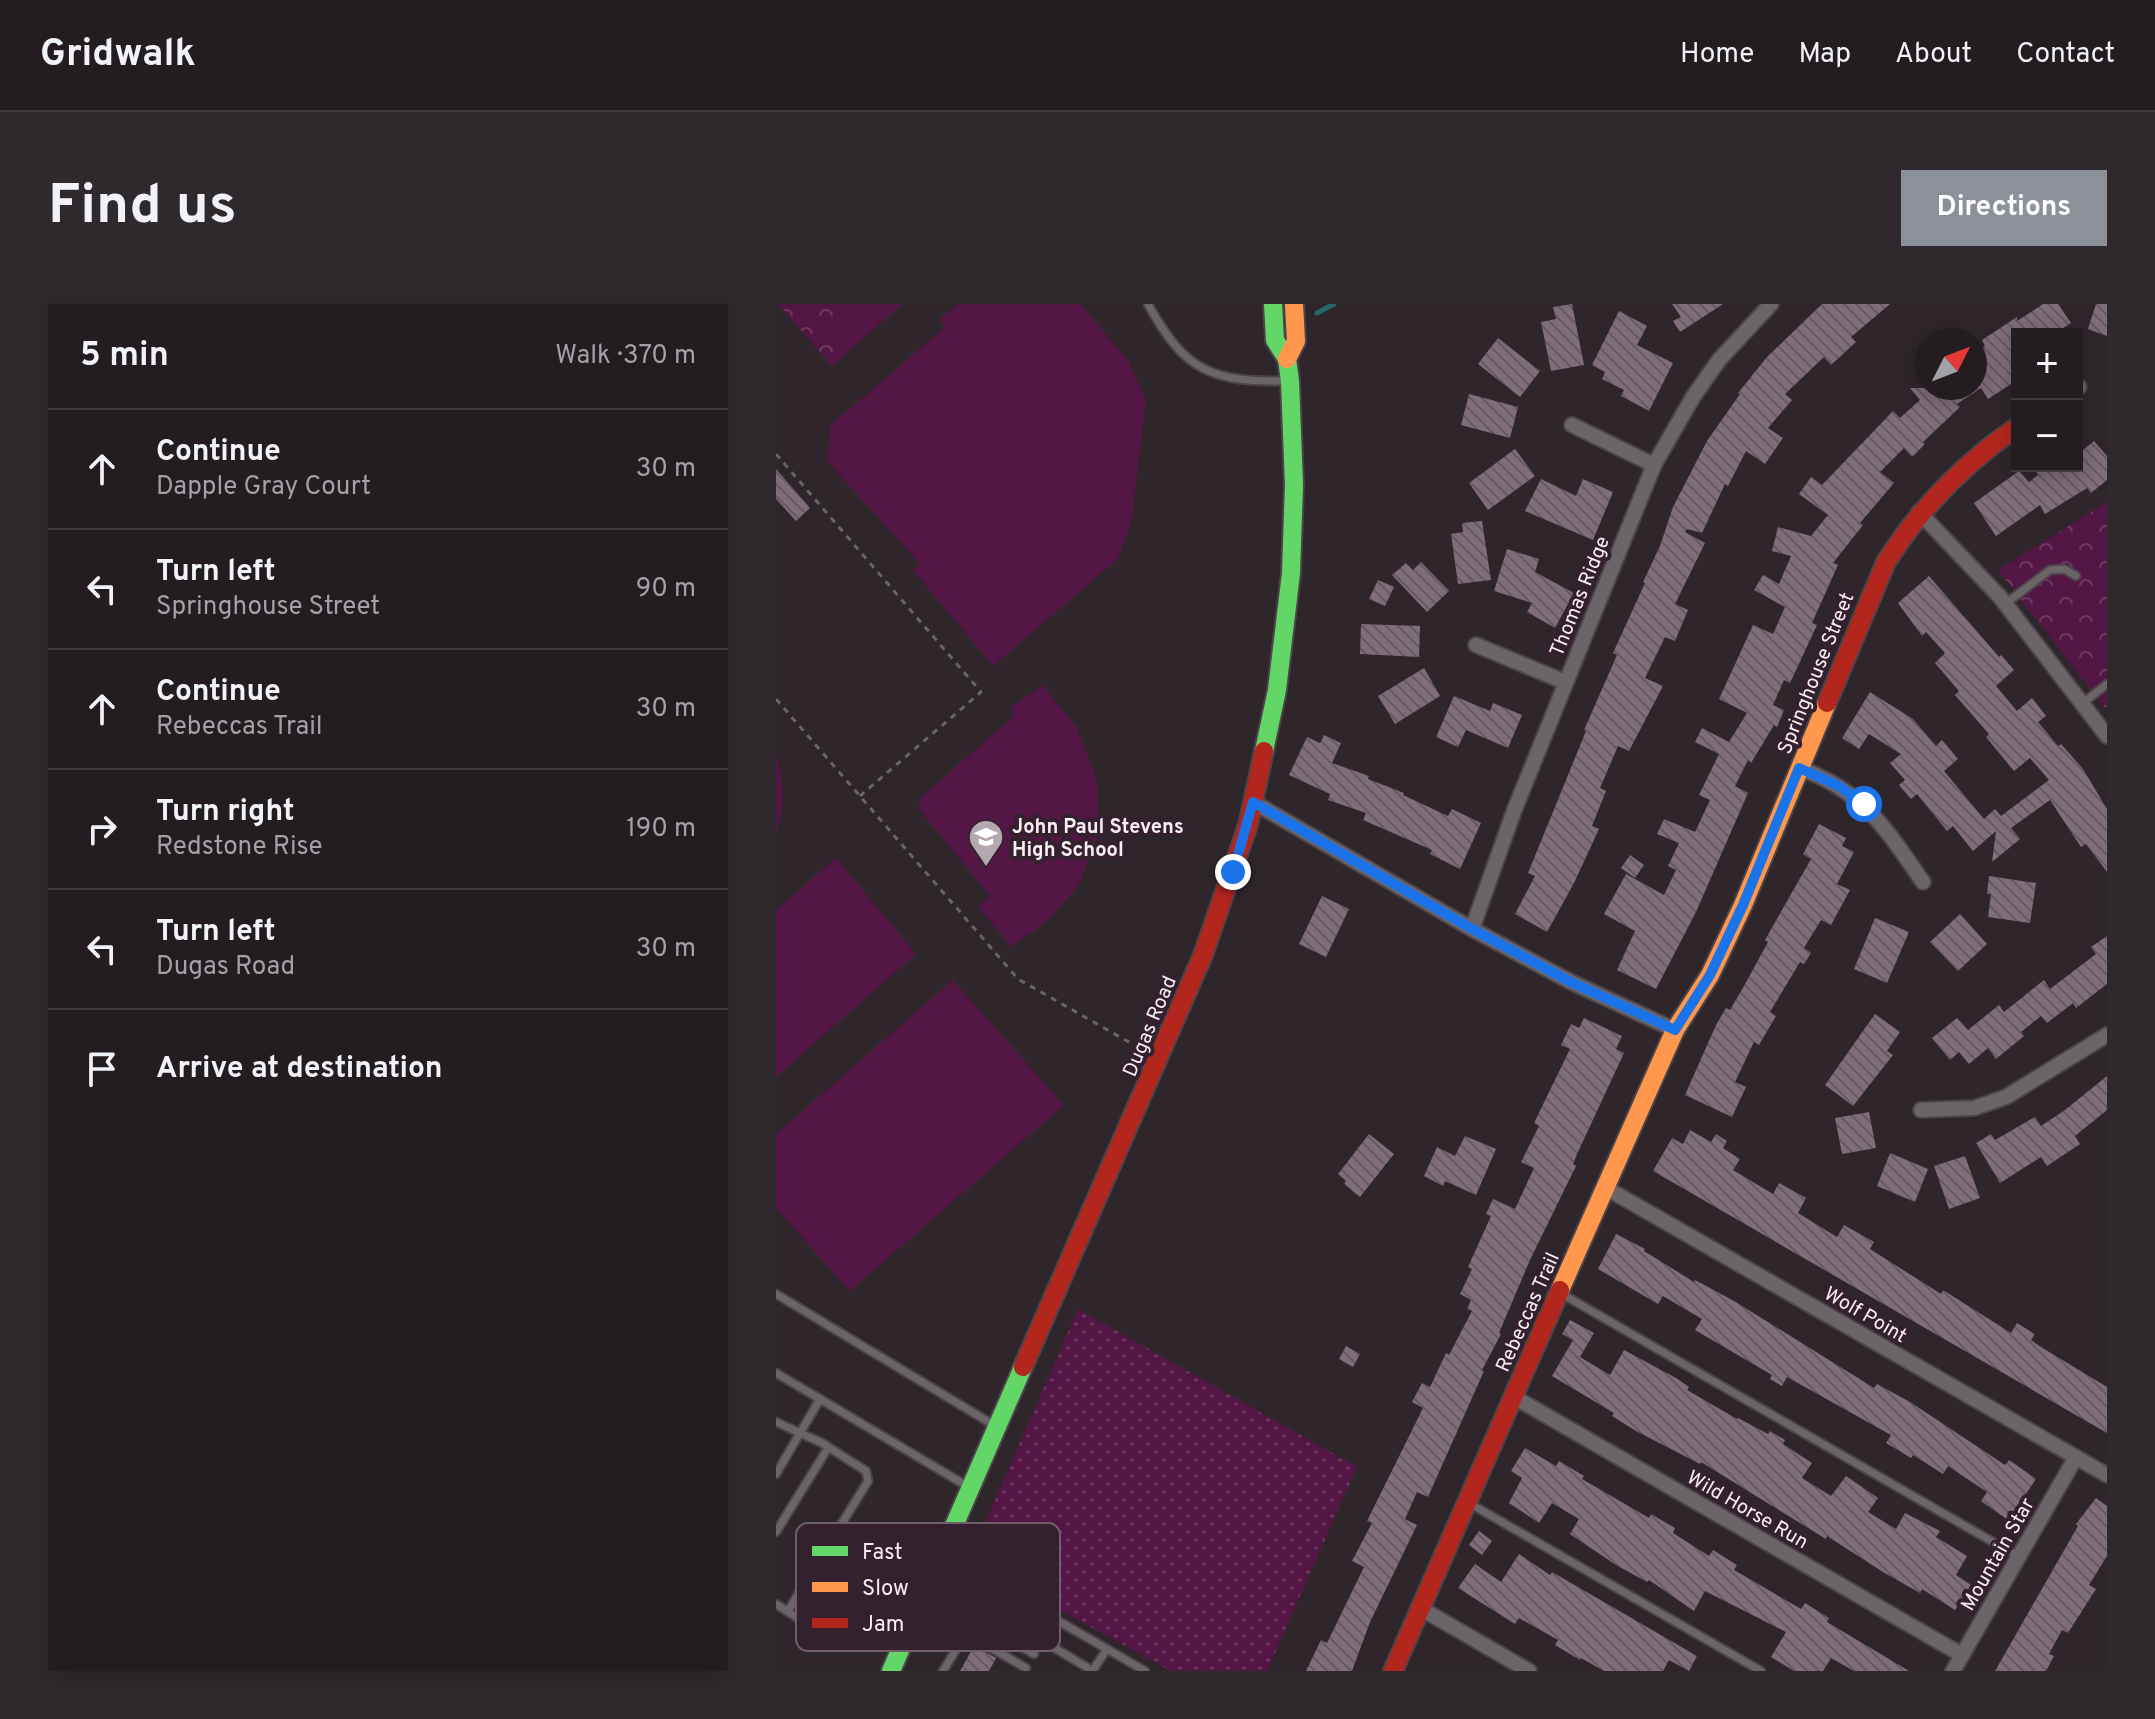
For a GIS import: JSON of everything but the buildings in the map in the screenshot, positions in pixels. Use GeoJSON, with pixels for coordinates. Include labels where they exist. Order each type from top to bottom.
{"type":"FeatureCollection","features":[{"type":"Feature","properties":{"kind":"street","name":"Dugas Road"},"geometry":{"type":"LineString","coordinates":[[956,1523],[1159,1059],[1222,905],[1253,802],[1277,690],[1290,584],[1294,474],[1290,381],[1287,359],[1275,340],[1273,304]]}},
{"type":"Feature","properties":{"kind":"street","name":"Dugas Road"},"geometry":{"type":"LineString","coordinates":[[1287,359],[1296,341],[1294,304]]}},
{"type":"Feature","properties":{"kind":"street","name":"Thomas Ridge"},"geometry":{"type":"LineString","coordinates":[[1472,929],[1499,849],[1654,465],[1693,397],[1719,360],[1771,304]]}},
{"type":"Feature","properties":{"kind":"street"},"geometry":{"type":"LineString","coordinates":[[1572,425],[1654,465]]}},
{"type":"Feature","properties":{"kind":"street","name":"Springhouse Street"},"geometry":{"type":"LineString","coordinates":[[1710,975],[1743,905],[1886,562],[1919,512],[1966,464],[2011,431]]}},
{"type":"Feature","properties":{"kind":"street"},"geometry":{"type":"LineString","coordinates":[[1919,512],[2005,604],[2107,736]]}},
{"type":"Feature","properties":{"kind":"street"},"geometry":{"type":"LineString","coordinates":[[1476,645],[1565,682]]}},
{"type":"Feature","properties":{"kind":"street"},"geometry":{"type":"LineString","coordinates":[[1799,768],[1837,785],[1864,804],[1886,829],[1923,882]]}},
{"type":"Feature","properties":{"kind":"street"},"geometry":{"type":"LineString","coordinates":[[1253,802],[1472,929],[1571,982],[1675,1030]]}},
{"type":"Feature","properties":{"kind":"street","name":"Rebeccas Trail"},"geometry":{"type":"LineString","coordinates":[[1393,1671],[1675,1030],[1710,975]]}},
{"type":"Feature","properties":{"kind":"street"},"geometry":{"type":"LineString","coordinates":[[1921,1110],[1974,1108],[2006,1097],[2107,1035]]}},
{"type":"Feature","properties":{"kind":"street","name":"Wolf Point"},"geometry":{"type":"LineString","coordinates":[[1606,1188],[2107,1475]]}},
{"type":"Feature","properties":{"kind":"street","name":"Wild Horse Run"},"geometry":{"type":"LineString","coordinates":[[1514,1397],[1962,1655]]}},
{"type":"Feature","properties":{"kind":"street","name":"Mountain Star"},"geometry":{"type":"LineString","coordinates":[[1953,1671],[2076,1457]]}},
{"type":"Feature","properties":{"kind":"street"},"geometry":{"type":"LineString","coordinates":[[1420,1608],[1529,1671]]}},
{"type":"Feature","properties":{"kind":"street","name":"Dugas Road"},"geometry":{"type":"LineString","coordinates":[[891,1671],[900,1651]]}},
{"type":"Feature","properties":{"kind":"lane"},"geometry":{"type":"LineString","coordinates":[[1148,304],[1173,344],[1197,366],[1231,378],[1290,381]]}},
{"type":"Feature","properties":{"kind":"lane"},"geometry":{"type":"LineString","coordinates":[[2005,604],[2050,570],[2064,569],[2076,576]]}},
{"type":"Feature","properties":{"kind":"lane"},"geometry":{"type":"LineString","coordinates":[[2083,703],[2107,684]]}},
{"type":"Feature","properties":{"kind":"lane"},"geometry":{"type":"LineString","coordinates":[[1560,1292],[2019,1557]]}},
{"type":"Feature","properties":{"kind":"lane"},"geometry":{"type":"LineString","coordinates":[[776,1294],[998,1427]]}},
{"type":"Feature","properties":{"kind":"lane"},"geometry":{"type":"LineString","coordinates":[[776,1373],[971,1488]]}},
{"type":"Feature","properties":{"kind":"lane"},"geometry":{"type":"LineString","coordinates":[[776,1474],[820,1399]]}},
{"type":"Feature","properties":{"kind":"lane"},"geometry":{"type":"LineString","coordinates":[[776,1422],[866,1471],[868,1481],[842,1523]]}},
{"type":"Feature","properties":{"kind":"lane"},"geometry":{"type":"LineString","coordinates":[[776,1532],[828,1448]]}},
{"type":"Feature","properties":{"kind":"lane"},"geometry":{"type":"LineString","coordinates":[[1467,1502],[1761,1671]]}},
{"type":"Feature","properties":{"kind":"lane"},"geometry":{"type":"LineString","coordinates":[[788,1611],[796,1598]]}},
{"type":"Feature","properties":{"kind":"lane"},"geometry":{"type":"LineString","coordinates":[[776,1604],[796,1616]]}},
{"type":"Feature","properties":{"kind":"lane"},"geometry":{"type":"LineString","coordinates":[[1060,1622],[1145,1671]]}},
{"type":"Feature","properties":{"kind":"lane"},"geometry":{"type":"LineString","coordinates":[[1060,1650],[1093,1671],[1107,1649]]}},
{"type":"Feature","properties":{"kind":"lane"},"geometry":{"type":"LineString","coordinates":[[943,1671],[955,1651]]}},
{"type":"Feature","properties":{"kind":"lane"},"geometry":{"type":"LineString","coordinates":[[995,1651],[1026,1670],[1036,1651]]}},
{"type":"Feature","properties":{"kind":"lane"},"geometry":{"type":"LineString","coordinates":[[1029,1651],[1034,1654]]}},
{"type":"Feature","properties":{"kind":"path"},"geometry":{"type":"LineString","coordinates":[[776,454],[981,692],[860,796]]}},
{"type":"Feature","properties":{"kind":"path"},"geometry":{"type":"LineString","coordinates":[[776,699],[1018,979],[1159,1059]]}},
{"type":"Feature","properties":{"kind":"green space"},"geometry":{"type":"Polygon","coordinates":[[[778,304],[902,304],[832,366],[778,304]]]}},
{"type":"Feature","properties":{"kind":"green space"},"geometry":{"type":"Polygon","coordinates":[[[846,304],[885,304],[887,307],[841,347],[822,326],[846,304]]]}},
{"type":"Feature","properties":{"kind":"green space"},"geometry":{"type":"Polygon","coordinates":[[[958,304],[1080,304],[1128,360],[1146,400],[1132,519],[1118,559],[993,666],[913,570],[920,564],[827,461],[830,426],[945,327],[940,319],[958,304]]]}},
{"type":"Feature","properties":{"kind":"green space"},"geometry":{"type":"Polygon","coordinates":[[[2107,502],[2107,710],[1998,570],[2107,502]]]}},
{"type":"Feature","properties":{"kind":"green space"},"geometry":{"type":"Polygon","coordinates":[[[1043,685],[1076,727],[1097,779],[1099,833],[1079,885],[1044,924],[1011,947],[978,906],[990,896],[918,808],[921,797],[1014,716],[1011,707],[1043,685]]]}},
{"type":"Feature","properties":{"kind":"green space"},"geometry":{"type":"Polygon","coordinates":[[[776,754],[783,794],[776,833],[776,754]]]}},
{"type":"Feature","properties":{"kind":"green space"},"geometry":{"type":"Polygon","coordinates":[[[836,858],[916,954],[776,1077],[776,910],[836,858]]]}},
{"type":"Feature","properties":{"kind":"green space"},"geometry":{"type":"Polygon","coordinates":[[[953,980],[1064,1105],[850,1291],[776,1208],[776,1134],[953,980]]]}},
{"type":"Feature","properties":{"kind":"green space"},"geometry":{"type":"Polygon","coordinates":[[[1078,1309],[1357,1467],[1267,1671],[1171,1671],[1060,1610],[1060,1523],[985,1523],[1078,1309]]]}},
{"type":"Feature","properties":{"kind":"waterway"},"geometry":{"type":"LineString","coordinates":[[1317,313],[1334,304]]}},
{"type":"Feature","properties":{"kind":"traffic: fast"},"geometry":{"type":"LineString","coordinates":[[1264,751],[1277,690],[1291,573],[1294,485],[1290,381],[1287,359],[1275,340],[1273,304]]}},
{"type":"Feature","properties":{"kind":"traffic: fast"},"geometry":{"type":"LineString","coordinates":[[955,1523],[1023,1367]]}},
{"type":"Feature","properties":{"kind":"traffic: fast"},"geometry":{"type":"LineString","coordinates":[[891,1671],[900,1651]]}},
{"type":"Feature","properties":{"kind":"traffic: slow"},"geometry":{"type":"LineString","coordinates":[[1287,359],[1296,341],[1294,304]]}},
{"type":"Feature","properties":{"kind":"traffic: slow"},"geometry":{"type":"LineString","coordinates":[[1560,1290],[1675,1030],[1710,975],[1743,905],[1827,703]]}},
{"type":"Feature","properties":{"kind":"traffic: jam"},"geometry":{"type":"LineString","coordinates":[[1827,703],[1886,562],[1899,542],[1961,471],[2011,432]]}},
{"type":"Feature","properties":{"kind":"traffic: jam"},"geometry":{"type":"LineString","coordinates":[[1023,1367],[1203,955],[1248,825],[1264,751]]}},
{"type":"Feature","properties":{"kind":"traffic: jam"},"geometry":{"type":"LineString","coordinates":[[1393,1671],[1560,1290]]}},
{"type":"Feature","properties":{"kind":"place","name":"John Paul Stevens High School"},"geometry":{"type":"Point","coordinates":[986,868]}},
{"type":"Feature","properties":{"kind":"route"},"geometry":{"type":"LineString","coordinates":[[1233,872],[1253,802],[1472,929],[1571,982],[1675,1030],[1710,975],[1743,905],[1799,768],[1821,776],[1864,804]]}}]}
